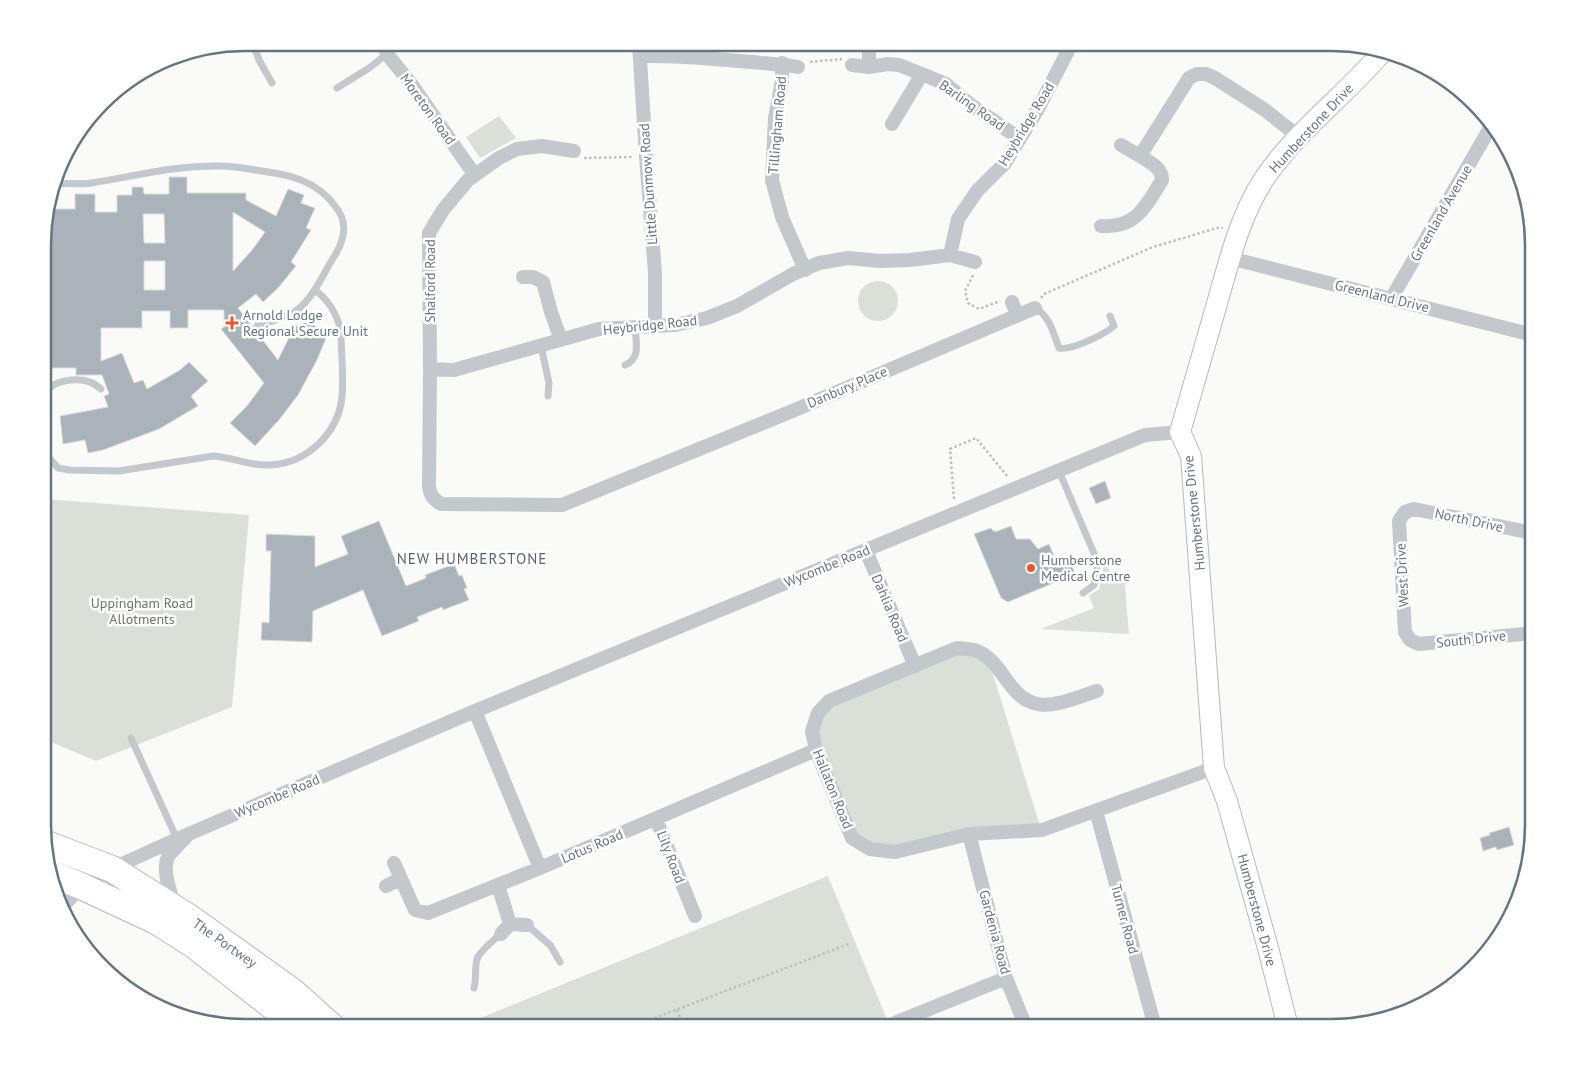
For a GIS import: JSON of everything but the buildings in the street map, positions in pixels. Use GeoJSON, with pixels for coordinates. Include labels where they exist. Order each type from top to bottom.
{"type":"FeatureCollection","features":[{"type":"Feature","properties":{"kind":"highway","name":"The Portwey"},"geometry":{"type":"LineString","coordinates":[[53,846],[112,869],[207,929],[285,1000],[295,1019]]}},
{"type":"Feature","properties":{"kind":"highway","name":"The Portwey"},"geometry":{"type":"LineString","coordinates":[[59,877],[156,921],[318,1019]]}},
{"type":"Feature","properties":{"kind":"street","name":"Moreton Road"},"geometry":{"type":"LineString","coordinates":[[387,51],[474,174]]}},
{"type":"Feature","properties":{"kind":"street","name":"Little Dunmow Road"},"geometry":{"type":"LineString","coordinates":[[640,51],[655,273],[655,326]]}},
{"type":"Feature","properties":{"kind":"street","name":"Tillingham Road"},"geometry":{"type":"LineString","coordinates":[[655,51],[798,67]]}},
{"type":"Feature","properties":{"kind":"street"},"geometry":{"type":"LineString","coordinates":[[869,51],[869,67]]}},
{"type":"Feature","properties":{"kind":"street","name":"Heybridge Road"},"geometry":{"type":"LineString","coordinates":[[950,255],[958,219],[978,191],[1006,163],[1038,109],[1068,51]]}},
{"type":"Feature","properties":{"kind":"street","name":"Humberstone Drive"},"geometry":{"type":"LineString","coordinates":[[1286,1019],[1227,801],[1214,768],[1191,456],[1180,432],[1230,258],[1251,200],[1266,177],[1299,137],[1377,57]]}},
{"type":"Feature","properties":{"kind":"street","name":"Tillingham Road"},"geometry":{"type":"LineString","coordinates":[[782,64],[782,81],[775,118],[772,180],[782,217],[805,270]]}},
{"type":"Feature","properties":{"kind":"street","name":"Barling Road"},"geometry":{"type":"LineString","coordinates":[[852,65],[869,67],[888,64],[899,66],[946,84],[971,105],[1020,139]]}},
{"type":"Feature","properties":{"kind":"street","name":"Barling Road"},"geometry":{"type":"LineString","coordinates":[[892,124],[922,74]]}},
{"type":"Feature","properties":{"kind":"street"},"geometry":{"type":"LineString","coordinates":[[1140,156],[1189,78],[1197,74],[1206,74],[1215,78],[1265,110],[1299,137]]}},
{"type":"Feature","properties":{"kind":"street","name":"Greenland Avenue"},"geometry":{"type":"LineString","coordinates":[[1391,299],[1488,131]]}},
{"type":"Feature","properties":{"kind":"street"},"geometry":{"type":"LineString","coordinates":[[1101,226],[1110,227],[1128,222],[1142,213],[1162,180],[1163,175],[1160,170],[1121,145]]}},
{"type":"Feature","properties":{"kind":"street","name":"Shalford Road"},"geometry":{"type":"LineString","coordinates":[[441,504],[434,500],[430,494],[429,486],[429,234],[443,210],[474,174],[499,158],[517,149],[542,146],[574,151]]}},
{"type":"Feature","properties":{"kind":"street","name":"Heybridge Road"},"geometry":{"type":"LineString","coordinates":[[430,369],[454,370],[599,329],[675,325],[707,318],[737,306],[819,263],[848,258],[880,262],[950,255],[975,262]]}},
{"type":"Feature","properties":{"kind":"street","name":"Greenland Drive"},"geometry":{"type":"LineString","coordinates":[[1230,258],[1525,333]]}},
{"type":"Feature","properties":{"kind":"street"},"geometry":{"type":"LineString","coordinates":[[522,277],[533,277],[543,282],[561,340]]}},
{"type":"Feature","properties":{"kind":"street","name":"Danbury Place"},"geometry":{"type":"LineString","coordinates":[[441,504],[562,505],[790,412],[1015,308],[1035,308]]}},
{"type":"Feature","properties":{"kind":"street","name":"Wycombe Road"},"geometry":{"type":"LineString","coordinates":[[67,902],[82,886],[112,869],[475,711],[1145,435],[1180,432]]}},
{"type":"Feature","properties":{"kind":"street","name":"North Drive"},"geometry":{"type":"LineString","coordinates":[[1405,512],[1414,509],[1525,531]]}},
{"type":"Feature","properties":{"kind":"street","name":"West Drive"},"geometry":{"type":"LineString","coordinates":[[1405,512],[1399,521],[1405,632],[1410,640]]}},
{"type":"Feature","properties":{"kind":"street","name":"Dahlia Road"},"geometry":{"type":"LineString","coordinates":[[866,551],[915,666]]}},
{"type":"Feature","properties":{"kind":"street","name":"South Drive"},"geometry":{"type":"LineString","coordinates":[[1410,640],[1420,644],[1525,634]]}},
{"type":"Feature","properties":{"kind":"street","name":"Hallaton Road"},"geometry":{"type":"LineString","coordinates":[[1097,691],[1063,702],[1038,704],[1021,698],[995,665],[978,651],[957,648],[829,701],[818,713],[812,731],[816,750],[852,838],[870,848],[895,852],[969,834],[1042,830],[1214,768]]}},
{"type":"Feature","properties":{"kind":"street"},"geometry":{"type":"LineString","coordinates":[[475,711],[540,868]]}},
{"type":"Feature","properties":{"kind":"street","name":"Lotus Road"},"geometry":{"type":"LineString","coordinates":[[394,863],[415,910],[428,914],[816,750]]}},
{"type":"Feature","properties":{"kind":"street","name":"Turner Road"},"geometry":{"type":"LineString","coordinates":[[1096,811],[1153,1019]]}},
{"type":"Feature","properties":{"kind":"street","name":"Lily Road"},"geometry":{"type":"LineString","coordinates":[[656,819],[694,916]]}},
{"type":"Feature","properties":{"kind":"street","name":"Gardenia Road"},"geometry":{"type":"LineString","coordinates":[[969,834],[1006,978],[1023,1019]]}},
{"type":"Feature","properties":{"kind":"street"},"geometry":{"type":"LineString","coordinates":[[178,911],[170,894],[166,878],[168,857],[182,837]]}},
{"type":"Feature","properties":{"kind":"street"},"geometry":{"type":"LineString","coordinates":[[386,886],[400,878]]}},
{"type":"Feature","properties":{"kind":"street"},"geometry":{"type":"LineString","coordinates":[[498,885],[505,929],[526,925]]}},
{"type":"Feature","properties":{"kind":"street","name":"Lily Road"},"geometry":{"type":"LineString","coordinates":[[673,901],[686,895]]}},
{"type":"Feature","properties":{"kind":"street"},"geometry":{"type":"LineString","coordinates":[[904,1019],[1006,978]]}},
{"type":"Feature","properties":{"kind":"lane"},"geometry":{"type":"LineString","coordinates":[[255,51],[272,84]]}},
{"type":"Feature","properties":{"kind":"lane"},"geometry":{"type":"LineString","coordinates":[[337,88],[381,51]]}},
{"type":"Feature","properties":{"kind":"lane"},"geometry":{"type":"LineString","coordinates":[[61,185],[91,183],[158,170],[221,166],[290,176],[318,188],[338,208],[343,220],[344,230],[339,248],[314,290],[300,308],[290,314],[257,326]]}},
{"type":"Feature","properties":{"kind":"lane"},"geometry":{"type":"LineString","coordinates":[[51,460],[58,468],[69,470],[119,470],[213,456],[228,457],[251,464],[270,465],[288,462],[303,456],[315,448],[327,435],[340,407],[342,395],[341,331],[339,322],[329,304],[314,290]]}},
{"type":"Feature","properties":{"kind":"lane"},"geometry":{"type":"LineString","coordinates":[[1035,308],[1047,318],[1060,348],[1063,349],[1073,347],[1108,331],[1114,326],[1110,316]]}},
{"type":"Feature","properties":{"kind":"lane"},"geometry":{"type":"LineString","coordinates":[[625,365],[632,362],[635,356],[637,347],[635,328]]}},
{"type":"Feature","properties":{"kind":"lane"},"geometry":{"type":"LineString","coordinates":[[541,346],[549,383],[548,396]]}},
{"type":"Feature","properties":{"kind":"lane"},"geometry":{"type":"LineString","coordinates":[[51,387],[67,381],[80,380],[92,382],[100,389]]}},
{"type":"Feature","properties":{"kind":"lane"},"geometry":{"type":"LineString","coordinates":[[1059,471],[1096,558],[1097,570],[1094,585],[1083,593]]}},
{"type":"Feature","properties":{"kind":"lane"},"geometry":{"type":"LineString","coordinates":[[131,738],[182,837]]}},
{"type":"Feature","properties":{"kind":"lane"},"geometry":{"type":"LineString","coordinates":[[526,925],[550,946],[560,962]]}},
{"type":"Feature","properties":{"kind":"lane"},"geometry":{"type":"LineString","coordinates":[[474,988],[478,956],[505,929]]}},
{"type":"Feature","properties":{"kind":"path"},"geometry":{"type":"LineString","coordinates":[[798,67],[801,62],[851,58],[852,65]]}},
{"type":"Feature","properties":{"kind":"path"},"geometry":{"type":"LineString","coordinates":[[574,151],[574,158],[646,156]]}},
{"type":"Feature","properties":{"kind":"path"},"geometry":{"type":"LineString","coordinates":[[1035,308],[1044,294],[1153,247],[1217,228],[1240,228]]}},
{"type":"Feature","properties":{"kind":"path"},"geometry":{"type":"LineString","coordinates":[[975,262],[972,280],[964,291],[968,303],[979,309],[997,301],[1015,308]]}},
{"type":"Feature","properties":{"kind":"path"},"geometry":{"type":"LineString","coordinates":[[955,513],[950,449],[976,438],[1017,488]]}},
{"type":"Feature","properties":{"kind":"path"},"geometry":{"type":"LineString","coordinates":[[653,1019],[849,944]]}},
{"type":"Feature","properties":{"kind":"path"},"geometry":{"type":"LineString","coordinates":[[677,1010],[681,1019]]}},
{"type":"Feature","properties":{"kind":"green space"},"geometry":{"type":"Polygon","coordinates":[[[499,116],[516,138],[480,158],[466,137],[499,116]]]}},
{"type":"Feature","properties":{"kind":"green space"},"geometry":{"type":"Polygon","coordinates":[[[874,281],[882,281],[889,284],[895,290],[898,301],[895,312],[889,318],[882,321],[874,321],[867,318],[861,312],[858,305],[858,297],[861,290],[867,284],[874,281]]]}},
{"type":"Feature","properties":{"kind":"green space","name":"Uppingham Road Allotments"},"geometry":{"type":"Polygon","coordinates":[[[51,500],[249,515],[232,707],[96,761],[51,742],[51,500]]]}},
{"type":"Feature","properties":{"kind":"green space"},"geometry":{"type":"Polygon","coordinates":[[[1103,556],[1113,579],[1124,575],[1129,634],[1041,629],[1094,608],[1089,596],[1099,589],[1103,573],[1103,556]]]}},
{"type":"Feature","properties":{"kind":"green space"},"geometry":{"type":"Polygon","coordinates":[[[958,653],[975,656],[991,668],[1040,826],[894,847],[870,845],[856,835],[820,750],[817,731],[821,715],[832,704],[958,653]]]}},
{"type":"Feature","properties":{"kind":"green space"},"geometry":{"type":"Polygon","coordinates":[[[828,876],[887,1019],[478,1019],[828,876]]]}},
{"type":"Feature","properties":{"kind":"place","name":"Arnold Lodge Regional Secure Unit"},"geometry":{"type":"Point","coordinates":[232,323]}},
{"type":"Feature","properties":{"kind":"place","name":"Humberstone Medical Centre"},"geometry":{"type":"Point","coordinates":[1031,568]}},
{"type":"Feature","properties":{"kind":"district","name":"NEW HUMBERSTONE"},"geometry":{"type":"Point","coordinates":[472,558]}}]}
